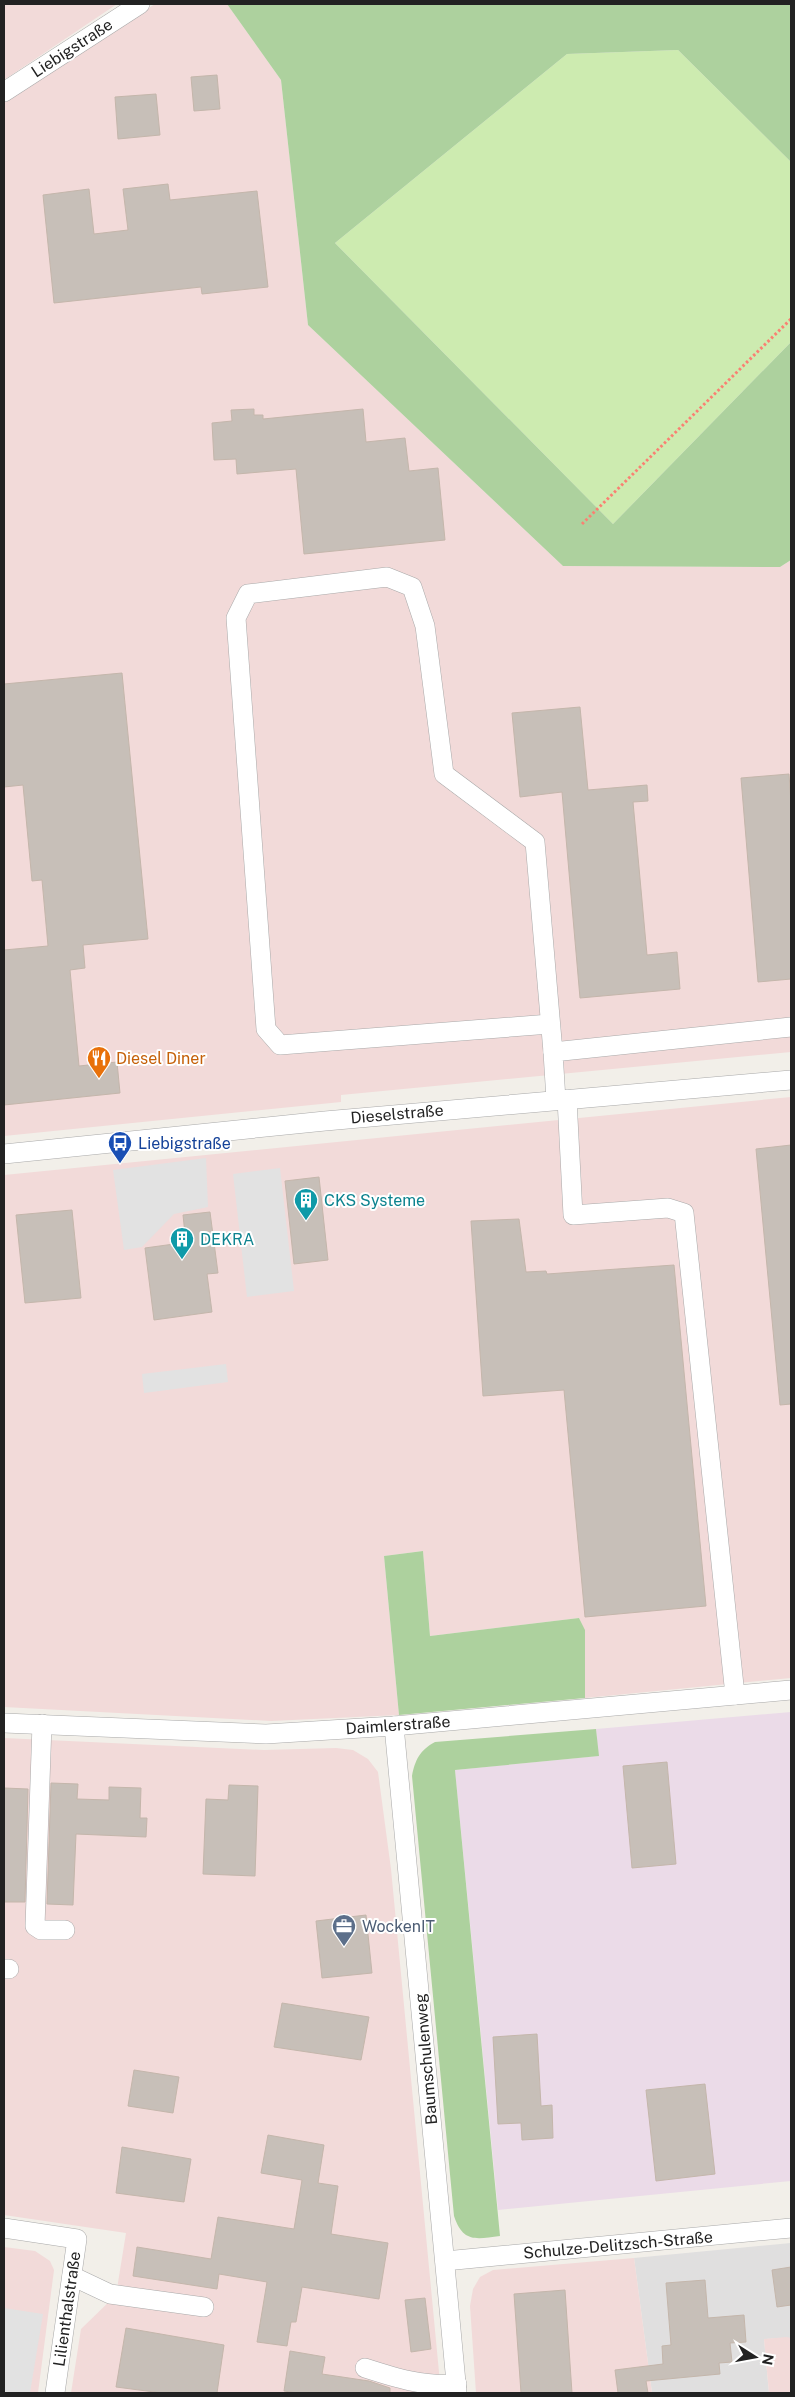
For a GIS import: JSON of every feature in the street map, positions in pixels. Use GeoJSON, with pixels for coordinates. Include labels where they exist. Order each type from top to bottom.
{"type":"FeatureCollection","features":[{"type":"Feature","properties":{"kind":"street","name":"Liebigstraße"},"geometry":{"type":"LineString","coordinates":[[4,92],[133,6]]}},
{"type":"Feature","properties":{"kind":"street"},"geometry":{"type":"LineString","coordinates":[[550,1024],[280,1046],[266,1029],[236,618],[248,594],[386,577],[412,587],[425,626],[444,774],[535,842],[550,1024],[552,1052],[561,1100],[573,1215],[668,1208],[684,1212],[736,1695]]}},
{"type":"Feature","properties":{"kind":"street"},"geometry":{"type":"LineString","coordinates":[[552,1052],[791,1027]]}},
{"type":"Feature","properties":{"kind":"street","name":"Dieselstraße"},"geometry":{"type":"LineString","coordinates":[[4,1154],[325,1120],[791,1080]]}},
{"type":"Feature","properties":{"kind":"street","name":"Daimlerstraße"},"geometry":{"type":"LineString","coordinates":[[4,1723],[266,1734],[394,1726],[791,1690]]}},
{"type":"Feature","properties":{"kind":"street"},"geometry":{"type":"LineString","coordinates":[[42,1724],[35,1926],[41,1930],[65,1930]]}},
{"type":"Feature","properties":{"kind":"street","name":"Baumschulenweg"},"geometry":{"type":"LineString","coordinates":[[394,1726],[457,2389]]}},
{"type":"Feature","properties":{"kind":"street","name":"Lilienthalstraße"},"geometry":{"type":"LineString","coordinates":[[4,2228],[77,2239],[54,2393]]}},
{"type":"Feature","properties":{"kind":"street","name":"Schulze-Delitzsch-Straße"},"geometry":{"type":"LineString","coordinates":[[445,2261],[791,2228]]}},
{"type":"Feature","properties":{"kind":"street"},"geometry":{"type":"LineString","coordinates":[[72,2276],[110,2294],[204,2307]]}},
{"type":"Feature","properties":{"kind":"street"},"geometry":{"type":"LineString","coordinates":[[365,2368],[417,2384],[457,2389]]}},
{"type":"Feature","properties":{"kind":"path"},"geometry":{"type":"LineString","coordinates":[[582,524],[791,318]]}},
{"type":"Feature","properties":{"kind":"shaded area"},"geometry":{"type":"Polygon","coordinates":[[[4,4],[117,4],[4,80],[4,4]]]}},
{"type":"Feature","properties":{"kind":"shaded area"},"geometry":{"type":"Polygon","coordinates":[[[155,4],[227,4],[281,80],[308,325],[563,566],[780,567],[791,560],[791,1052],[341,1095],[341,1102],[4,1136],[4,100],[155,4]]]}},
{"type":"Feature","properties":{"kind":"shaded area"},"geometry":{"type":"Polygon","coordinates":[[[791,1097],[791,1678],[585,1698],[585,1631],[579,1618],[430,1636],[423,1551],[384,1556],[399,1715],[271,1721],[4,1707],[4,1175],[791,1097]]]}},
{"type":"Feature","properties":{"kind":"shaded area"},"geometry":{"type":"Polygon","coordinates":[[[206,1158],[208,1207],[174,1214],[142,1247],[124,1250],[113,1170],[206,1158]]]}},
{"type":"Feature","properties":{"kind":"shaded area"},"geometry":{"type":"Polygon","coordinates":[[[280,1168],[294,1291],[247,1297],[233,1174],[280,1168]]]}},
{"type":"Feature","properties":{"kind":"shaded area"},"geometry":{"type":"Polygon","coordinates":[[[226,1364],[228,1382],[144,1393],[142,1374],[226,1364]]]}},
{"type":"Feature","properties":{"kind":"shaded area"},"geometry":{"type":"Polygon","coordinates":[[[791,1712],[791,2181],[498,2210],[455,1770],[598,1756],[596,1729],[791,1712]]]}},
{"type":"Feature","properties":{"kind":"shaded area"},"geometry":{"type":"Polygon","coordinates":[[[4,1738],[264,1750],[336,1748],[353,1750],[368,1759],[378,1772],[391,1869],[441,2393],[71,2393],[81,2329],[116,2295],[126,2233],[4,2215],[4,1738]]]}},
{"type":"Feature","properties":{"kind":"shaded area"},"geometry":{"type":"Polygon","coordinates":[[[791,2243],[791,2338],[764,2339],[769,2393],[652,2393],[634,2258],[791,2243]]]}},
{"type":"Feature","properties":{"kind":"shaded area"},"geometry":{"type":"Polygon","coordinates":[[[4,2247],[35,2251],[50,2261],[54,2270],[38,2393],[4,2393],[4,2247]]]}},
{"type":"Feature","properties":{"kind":"shaded area"},"geometry":{"type":"Polygon","coordinates":[[[634,2258],[652,2393],[476,2393],[470,2306],[473,2289],[480,2277],[493,2270],[634,2258]]]}},
{"type":"Feature","properties":{"kind":"shaded area"},"geometry":{"type":"Polygon","coordinates":[[[4,2308],[43,2314],[30,2393],[4,2393],[4,2308]]]}},
{"type":"Feature","properties":{"kind":"shaded area"},"geometry":{"type":"Polygon","coordinates":[[[791,2338],[791,2393],[769,2393],[764,2339],[791,2338]]]}},
{"type":"Feature","properties":{"kind":"green space"},"geometry":{"type":"Polygon","coordinates":[[[227,4],[791,4],[791,162],[678,50],[567,54],[335,243],[613,524],[791,342],[791,560],[780,567],[563,566],[308,325],[281,80],[227,4]]]}},
{"type":"Feature","properties":{"kind":"green space"},"geometry":{"type":"Polygon","coordinates":[[[678,50],[791,162],[791,342],[613,524],[335,243],[567,54],[678,50]]]}},
{"type":"Feature","properties":{"kind":"green space"},"geometry":{"type":"Polygon","coordinates":[[[423,1551],[430,1636],[579,1618],[585,1630],[585,1698],[399,1715],[384,1556],[423,1551]]]}},
{"type":"Feature","properties":{"kind":"green space"},"geometry":{"type":"Polygon","coordinates":[[[596,1729],[599,1756],[455,1770],[500,2236],[471,2237],[462,2231],[454,2216],[412,1776],[413,1770],[422,1752],[435,1742],[596,1729]]]}},
{"type":"Feature","properties":{"kind":"building"},"geometry":{"type":"Polygon","coordinates":[[[217,75],[220,109],[194,111],[191,77],[217,75]]]}},
{"type":"Feature","properties":{"kind":"building"},"geometry":{"type":"Polygon","coordinates":[[[156,94],[160,135],[118,139],[115,97],[156,94]]]}},
{"type":"Feature","properties":{"kind":"building"},"geometry":{"type":"Polygon","coordinates":[[[168,184],[170,200],[257,191],[268,287],[202,294],[201,287],[54,303],[43,195],[89,189],[94,234],[128,230],[123,189],[168,184]]]}},
{"type":"Feature","properties":{"kind":"building"},"geometry":{"type":"Polygon","coordinates":[[[254,409],[254,415],[263,415],[263,419],[363,409],[366,442],[405,438],[409,471],[438,468],[445,540],[304,554],[296,469],[237,474],[236,459],[214,460],[212,423],[232,421],[231,410],[254,409]]]}},
{"type":"Feature","properties":{"kind":"building"},"geometry":{"type":"Polygon","coordinates":[[[122,673],[148,939],[83,945],[85,968],[70,970],[79,1066],[117,1062],[120,1093],[4,1105],[4,950],[48,946],[42,880],[32,881],[23,785],[4,787],[4,684],[122,673]]]}},
{"type":"Feature","properties":{"kind":"building"},"geometry":{"type":"Polygon","coordinates":[[[580,707],[588,790],[647,785],[648,801],[633,802],[647,955],[677,952],[680,989],[580,998],[562,792],[520,797],[512,713],[580,707]]]}},
{"type":"Feature","properties":{"kind":"building"},"geometry":{"type":"Polygon","coordinates":[[[789,774],[791,802],[791,979],[758,982],[741,778],[789,774]]]}},
{"type":"Feature","properties":{"kind":"building"},"geometry":{"type":"Polygon","coordinates":[[[791,1145],[791,1404],[780,1405],[756,1149],[791,1145]]]}},
{"type":"Feature","properties":{"kind":"building","name":"CKS Systeme"},"geometry":{"type":"Polygon","coordinates":[[[319,1177],[328,1260],[294,1264],[285,1181],[319,1177]]]}},
{"type":"Feature","properties":{"kind":"building"},"geometry":{"type":"Polygon","coordinates":[[[72,1210],[81,1298],[25,1303],[16,1215],[72,1210]]]}},
{"type":"Feature","properties":{"kind":"building","name":"DEKRA"},"geometry":{"type":"Polygon","coordinates":[[[210,1212],[218,1273],[207,1274],[212,1312],[154,1320],[145,1248],[174,1244],[173,1235],[185,1234],[183,1215],[210,1212]]]}},
{"type":"Feature","properties":{"kind":"building"},"geometry":{"type":"Polygon","coordinates":[[[519,1219],[526,1272],[546,1271],[547,1274],[674,1265],[706,1606],[585,1617],[564,1390],[483,1396],[471,1221],[519,1219]]]}},
{"type":"Feature","properties":{"kind":"building"},"geometry":{"type":"Polygon","coordinates":[[[667,1762],[676,1864],[632,1868],[623,1766],[667,1762]]]}},
{"type":"Feature","properties":{"kind":"building"},"geometry":{"type":"Polygon","coordinates":[[[51,1783],[78,1784],[77,1799],[109,1800],[109,1787],[141,1788],[140,1818],[147,1818],[146,1837],[76,1834],[73,1905],[47,1904],[51,1783]]]}},
{"type":"Feature","properties":{"kind":"building"},"geometry":{"type":"Polygon","coordinates":[[[229,1785],[258,1786],[255,1876],[203,1874],[206,1799],[228,1800],[229,1785]]]}},
{"type":"Feature","properties":{"kind":"building"},"geometry":{"type":"Polygon","coordinates":[[[4,1788],[28,1789],[25,1902],[4,1902],[4,1788]]]}},
{"type":"Feature","properties":{"kind":"building","name":"WockenIT"},"geometry":{"type":"Polygon","coordinates":[[[366,1915],[372,1973],[322,1978],[316,1921],[366,1915]]]}},
{"type":"Feature","properties":{"kind":"building"},"geometry":{"type":"Polygon","coordinates":[[[282,2003],[369,2017],[361,2060],[274,2047],[282,2003]]]}},
{"type":"Feature","properties":{"kind":"building"},"geometry":{"type":"Polygon","coordinates":[[[537,2034],[541,2106],[552,2105],[553,2138],[522,2140],[521,2123],[498,2124],[493,2037],[537,2034]]]}},
{"type":"Feature","properties":{"kind":"building"},"geometry":{"type":"Polygon","coordinates":[[[134,2070],[179,2077],[173,2113],[128,2106],[134,2070]]]}},
{"type":"Feature","properties":{"kind":"building"},"geometry":{"type":"Polygon","coordinates":[[[705,2084],[715,2174],[656,2181],[646,2090],[705,2084]]]}},
{"type":"Feature","properties":{"kind":"building"},"geometry":{"type":"Polygon","coordinates":[[[268,2135],[324,2145],[318,2183],[338,2186],[331,2234],[388,2243],[379,2299],[302,2287],[296,2322],[291,2322],[287,2346],[257,2342],[267,2282],[219,2274],[217,2289],[133,2276],[137,2247],[211,2259],[218,2217],[294,2229],[302,2180],[261,2173],[268,2135]]]}},
{"type":"Feature","properties":{"kind":"building"},"geometry":{"type":"Polygon","coordinates":[[[122,2147],[191,2159],[184,2202],[116,2193],[122,2147]]]}},
{"type":"Feature","properties":{"kind":"building"},"geometry":{"type":"Polygon","coordinates":[[[791,2267],[791,2305],[777,2307],[772,2270],[791,2267]]]}},
{"type":"Feature","properties":{"kind":"building"},"geometry":{"type":"Polygon","coordinates":[[[705,2280],[708,2318],[744,2315],[746,2342],[730,2343],[732,2362],[719,2363],[720,2374],[646,2381],[648,2393],[618,2393],[615,2370],[663,2364],[662,2346],[671,2345],[666,2283],[705,2280]]]}},
{"type":"Feature","properties":{"kind":"building"},"geometry":{"type":"Polygon","coordinates":[[[565,2290],[572,2393],[521,2393],[514,2294],[565,2290]]]}},
{"type":"Feature","properties":{"kind":"building"},"geometry":{"type":"Polygon","coordinates":[[[425,2298],[431,2349],[411,2352],[405,2300],[425,2298]]]}},
{"type":"Feature","properties":{"kind":"building"},"geometry":{"type":"Polygon","coordinates":[[[126,2328],[224,2345],[217,2393],[162,2393],[116,2387],[126,2328]]]}},
{"type":"Feature","properties":{"kind":"building"},"geometry":{"type":"Polygon","coordinates":[[[290,2351],[325,2357],[322,2374],[369,2381],[390,2388],[390,2393],[297,2393],[284,2391],[290,2351]]]}},
{"type":"Feature","properties":{"kind":"place","name":"Diesel Diner"},"geometry":{"type":"Point","coordinates":[99,1079]}},
{"type":"Feature","properties":{"kind":"place","name":"Liebigstraße"},"geometry":{"type":"Point","coordinates":[120,1164]}},
{"type":"Feature","properties":{"kind":"place","name":"CKS Systeme"},"geometry":{"type":"Point","coordinates":[306,1221]}},
{"type":"Feature","properties":{"kind":"place","name":"DEKRA"},"geometry":{"type":"Point","coordinates":[182,1260]}},
{"type":"Feature","properties":{"kind":"place","name":"WockenIT"},"geometry":{"type":"Point","coordinates":[344,1947]}}]}
